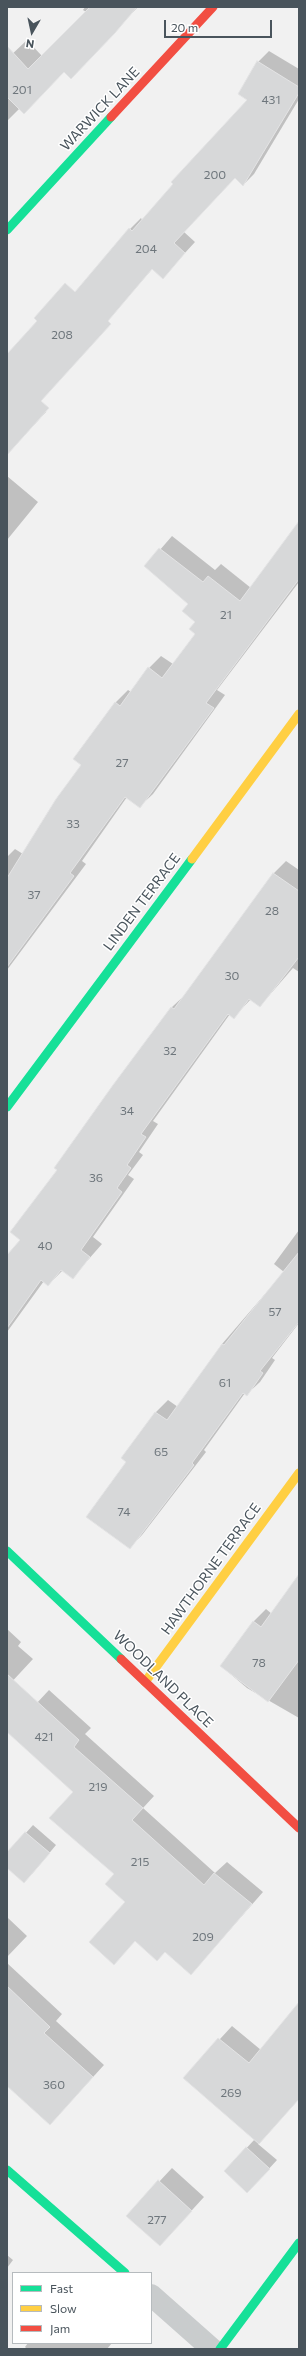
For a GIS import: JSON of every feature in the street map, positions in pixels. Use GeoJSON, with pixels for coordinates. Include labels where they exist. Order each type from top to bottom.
{"type":"FeatureCollection","features":[{"type":"Feature","properties":{"kind":"street","name":"WARWICK LANE"},"geometry":{"type":"LineString","coordinates":[[7,230],[213,7]]}},
{"type":"Feature","properties":{"kind":"street","name":"LINDEN TERRACE"},"geometry":{"type":"LineString","coordinates":[[7,1107],[299,714]]}},
{"type":"Feature","properties":{"kind":"street","name":"HAWTHORNE TERRACE"},"geometry":{"type":"LineString","coordinates":[[145,1682],[299,1473]]}},
{"type":"Feature","properties":{"kind":"street","name":"WOODLAND PLACE"},"geometry":{"type":"LineString","coordinates":[[7,1551],[299,1828]]}},
{"type":"Feature","properties":{"kind":"street"},"geometry":{"type":"LineString","coordinates":[[7,2170],[124,2272]]}},
{"type":"Feature","properties":{"kind":"street"},"geometry":{"type":"LineString","coordinates":[[220,2349],[299,2243]]}},
{"type":"Feature","properties":{"kind":"street"},"geometry":{"type":"LineString","coordinates":[[152,2296],[212,2349]]}},
{"type":"Feature","properties":{"kind":"building"},"geometry":{"type":"Polygon","coordinates":[[[90,7],[137,7],[115,33],[71,79],[64,72],[24,114],[7,97],[7,46],[28,69],[90,7]]]}},
{"type":"Feature","properties":{"kind":"building"},"geometry":{"type":"Polygon","coordinates":[[[257,61],[299,87],[299,93],[243,186],[235,178],[174,243],[185,253],[163,279],[152,269],[108,321],[111,324],[41,401],[49,408],[7,455],[7,354],[37,321],[34,318],[65,283],[75,292],[129,228],[132,231],[173,184],[171,182],[247,100],[238,94],[257,61]]]}},
{"type":"Feature","properties":{"kind":"building"},"geometry":{"type":"Polygon","coordinates":[[[299,521],[299,579],[206,703],[214,708],[140,808],[125,797],[70,873],[74,876],[7,967],[7,878],[56,799],[81,765],[73,759],[115,702],[120,706],[148,667],[162,678],[195,634],[189,629],[195,622],[182,611],[188,604],[144,566],[159,548],[203,582],[208,576],[240,601],[299,521]]]}},
{"type":"Feature","properties":{"kind":"building"},"geometry":{"type":"Polygon","coordinates":[[[273,873],[299,891],[299,957],[260,1007],[249,999],[234,1019],[228,1014],[141,1134],[146,1137],[127,1165],[131,1168],[117,1188],[122,1192],[81,1250],[90,1257],[73,1279],[61,1270],[48,1286],[41,1280],[7,1328],[7,1255],[20,1240],[10,1232],[57,1170],[54,1168],[113,1085],[171,1007],[174,1009],[273,873]]]}},
{"type":"Feature","properties":{"kind":"building"},"geometry":{"type":"Polygon","coordinates":[[[299,1252],[299,1322],[260,1371],[263,1373],[247,1396],[243,1393],[192,1463],[194,1465],[130,1549],[86,1517],[126,1462],[121,1458],[155,1412],[167,1420],[222,1344],[224,1345],[299,1252]]]}},
{"type":"Feature","properties":{"kind":"building"},"geometry":{"type":"Polygon","coordinates":[[[299,1574],[299,1660],[268,1702],[220,1666],[253,1621],[261,1627],[299,1574]]]}},
{"type":"Feature","properties":{"kind":"building"},"geometry":{"type":"Polygon","coordinates":[[[7,1674],[79,1740],[74,1747],[143,1808],[132,1820],[204,1885],[214,1873],[252,1904],[191,1975],[165,1952],[157,1961],[135,1941],[114,1965],[89,1942],[125,1902],[105,1884],[114,1874],[49,1818],[73,1792],[7,1732],[7,1674]]]}},
{"type":"Feature","properties":{"kind":"building"},"geometry":{"type":"Polygon","coordinates":[[[25,1832],[50,1853],[24,1883],[7,1868],[7,1852],[25,1832]]]}},
{"type":"Feature","properties":{"kind":"building"},"geometry":{"type":"Polygon","coordinates":[[[7,1986],[50,2027],[44,2033],[93,2077],[50,2125],[7,2086],[7,1986]]]}},
{"type":"Feature","properties":{"kind":"building"},"geometry":{"type":"Polygon","coordinates":[[[299,2002],[299,2099],[259,2144],[183,2078],[218,2038],[249,2063],[299,2002]]]}},
{"type":"Feature","properties":{"kind":"building"},"geometry":{"type":"Polygon","coordinates":[[[246,2147],[270,2169],[247,2193],[224,2171],[246,2147]]]}},
{"type":"Feature","properties":{"kind":"building"},"geometry":{"type":"Polygon","coordinates":[[[158,2180],[192,2211],[160,2246],[126,2216],[158,2180]]]}},
{"type":"Feature","properties":{"kind":"traffic: fast"},"geometry":{"type":"LineString","coordinates":[[7,230],[111,117]]}},
{"type":"Feature","properties":{"kind":"traffic: fast"},"geometry":{"type":"LineString","coordinates":[[7,1107],[192,859]]}},
{"type":"Feature","properties":{"kind":"traffic: fast"},"geometry":{"type":"LineString","coordinates":[[7,1551],[121,1659]]}},
{"type":"Feature","properties":{"kind":"traffic: fast"},"geometry":{"type":"LineString","coordinates":[[7,2170],[124,2272]]}},
{"type":"Feature","properties":{"kind":"traffic: fast"},"geometry":{"type":"LineString","coordinates":[[220,2349],[299,2243]]}},
{"type":"Feature","properties":{"kind":"traffic: slow"},"geometry":{"type":"LineString","coordinates":[[192,859],[299,714]]}},
{"type":"Feature","properties":{"kind":"traffic: slow"},"geometry":{"type":"LineString","coordinates":[[145,1682],[299,1473]]}},
{"type":"Feature","properties":{"kind":"traffic: jam"},"geometry":{"type":"LineString","coordinates":[[111,117],[213,7]]}},
{"type":"Feature","properties":{"kind":"traffic: jam"},"geometry":{"type":"LineString","coordinates":[[121,1659],[299,1828]]}}]}
